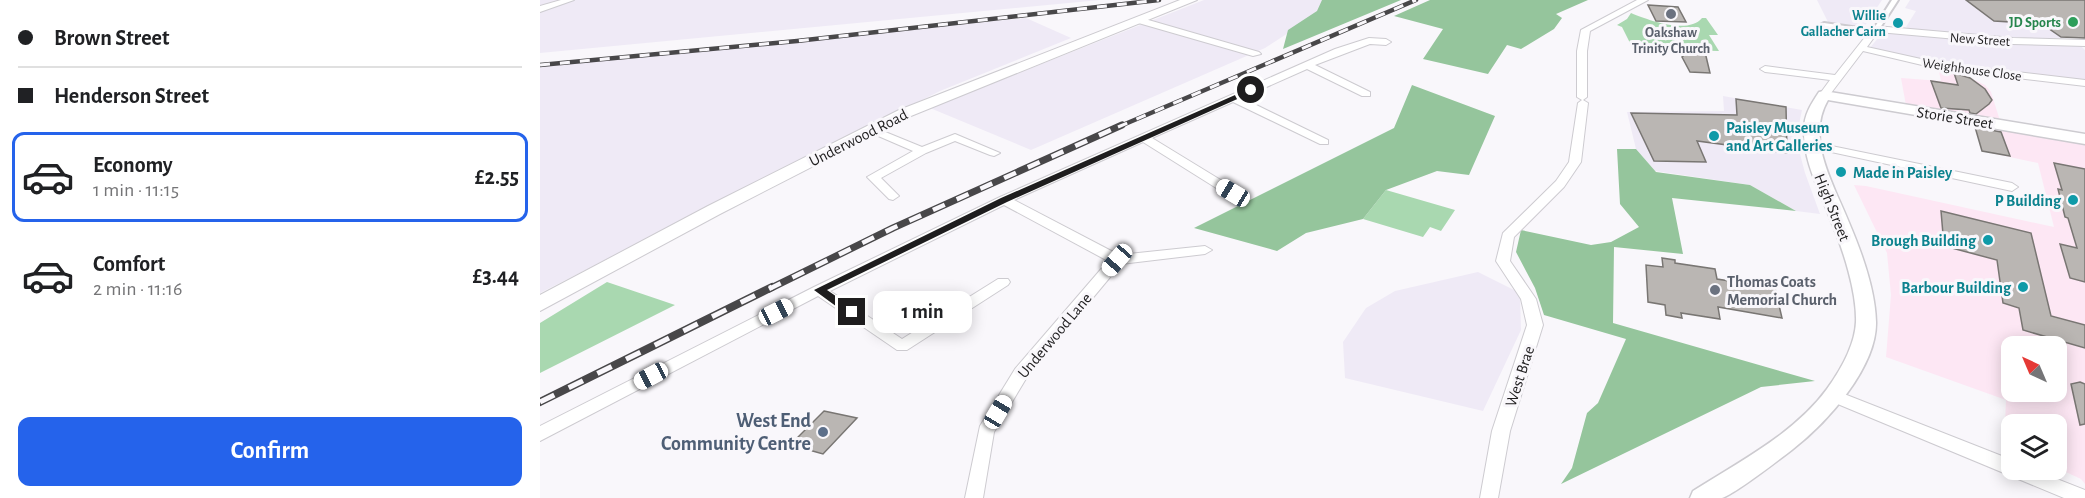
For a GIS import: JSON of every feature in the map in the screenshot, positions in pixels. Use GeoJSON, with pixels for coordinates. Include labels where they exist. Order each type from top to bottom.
{"type":"FeatureCollection","features":[{"type":"Feature","properties":{"kind":"main road","name":"Underwood Road"},"geometry":{"type":"LineString","coordinates":[[540,304],[714,210],[922,105],[1191,0]]}},
{"type":"Feature","properties":{"kind":"street"},"geometry":{"type":"LineString","coordinates":[[540,9],[570,0]]}},
{"type":"Feature","properties":{"kind":"street","name":"West Brae"},"geometry":{"type":"LineString","coordinates":[[1489,498],[1501,431],[1535,325],[1535,312],[1521,285],[1503,261],[1508,236],[1560,184],[1575,162],[1581,130],[1582,51],[1586,30],[1644,0]]}},
{"type":"Feature","properties":{"kind":"street","name":"High Street"},"geometry":{"type":"LineString","coordinates":[[1702,498],[1747,469],[1803,427],[1834,396],[1858,354],[1866,323],[1858,275],[1826,185],[1817,169],[1811,127],[1820,99],[1874,31],[1895,0]]}},
{"type":"Feature","properties":{"kind":"street"},"geometry":{"type":"LineString","coordinates":[[1138,20],[1256,54]]}},
{"type":"Feature","properties":{"kind":"street"},"geometry":{"type":"LineString","coordinates":[[1824,25],[1874,31]]}},
{"type":"Feature","properties":{"kind":"street","name":"New Street"},"geometry":{"type":"LineString","coordinates":[[1874,31],[2083,45]]}},
{"type":"Feature","properties":{"kind":"street"},"geometry":{"type":"LineString","coordinates":[[540,434],[819,290],[1004,200],[1338,51],[1369,41],[1386,42]]}},
{"type":"Feature","properties":{"kind":"street","name":"Weighhouse Close"},"geometry":{"type":"LineString","coordinates":[[1861,48],[1940,66],[2085,82]]}},
{"type":"Feature","properties":{"kind":"street"},"geometry":{"type":"LineString","coordinates":[[1306,65],[1366,94]]}},
{"type":"Feature","properties":{"kind":"street"},"geometry":{"type":"LineString","coordinates":[[1765,69],[1836,78]]}},
{"type":"Feature","properties":{"kind":"street","name":"Storie Street"},"geometry":{"type":"LineString","coordinates":[[1824,95],[2085,139]]}},
{"type":"Feature","properties":{"kind":"street"},"geometry":{"type":"LineString","coordinates":[[1234,98],[1324,142]]}},
{"type":"Feature","properties":{"kind":"street"},"geometry":{"type":"LineString","coordinates":[[873,130],[922,151]]}},
{"type":"Feature","properties":{"kind":"street"},"geometry":{"type":"LineString","coordinates":[[893,196],[873,177],[954,137],[994,153]]}},
{"type":"Feature","properties":{"kind":"street"},"geometry":{"type":"LineString","coordinates":[[1144,138],[1233,193]]}},
{"type":"Feature","properties":{"kind":"street"},"geometry":{"type":"LineString","coordinates":[[1812,145],[2012,187]]}},
{"type":"Feature","properties":{"kind":"street"},"geometry":{"type":"LineString","coordinates":[[1004,200],[1117,260],[1205,250]]}},
{"type":"Feature","properties":{"kind":"street","name":"Underwood Lane"},"geometry":{"type":"LineString","coordinates":[[974,498],[986,431],[1020,373],[1117,260]]}},
{"type":"Feature","properties":{"kind":"street"},"geometry":{"type":"LineString","coordinates":[[819,290],[902,346],[1003,282]]}},
{"type":"Feature","properties":{"kind":"street"},"geometry":{"type":"LineString","coordinates":[[1834,396],[2001,464]]}},
{"type":"Feature","properties":{"kind":"street"},"geometry":{"type":"LineString","coordinates":[[2040,480],[2084,498]]}},
{"type":"Feature","properties":{"kind":"shaded area"},"geometry":{"type":"Polygon","coordinates":[[[540,0],[1100,0],[540,53],[540,0]]]}},
{"type":"Feature","properties":{"kind":"shaded area"},"geometry":{"type":"Polygon","coordinates":[[[1204,0],[1348,0],[1316,15],[1265,48],[1031,150],[930,108],[1204,0]]]}},
{"type":"Feature","properties":{"kind":"shaded area"},"geometry":{"type":"Polygon","coordinates":[[[1817,0],[1882,0],[1864,27],[1858,27],[1829,24],[1817,0]]]}},
{"type":"Feature","properties":{"kind":"shaded area"},"geometry":{"type":"Polygon","coordinates":[[[1910,0],[2085,0],[2085,38],[2021,38],[1912,30],[1906,27],[1916,11],[1905,8],[1910,0]]]}},
{"type":"Feature","properties":{"kind":"shaded area"},"geometry":{"type":"Polygon","coordinates":[[[1026,18],[1071,38],[940,91],[540,293],[540,65],[1026,18]]]}},
{"type":"Feature","properties":{"kind":"shaded area"},"geometry":{"type":"Polygon","coordinates":[[[1884,31],[2080,45],[2085,50],[2085,80],[1927,63],[1868,50],[1884,31]]]}},
{"type":"Feature","properties":{"kind":"shaded area"},"geometry":{"type":"Polygon","coordinates":[[[1938,67],[1954,70],[1985,85],[1991,92],[2001,124],[2085,139],[2085,484],[2081,479],[2067,473],[2067,414],[2005,414],[2006,402],[2067,402],[2067,336],[2001,336],[2001,398],[1886,357],[1891,295],[1887,253],[1854,185],[2054,227],[2038,163],[1982,151],[1974,124],[1907,111],[1901,78],[1941,81],[1938,67]]]}},
{"type":"Feature","properties":{"kind":"shaded area"},"geometry":{"type":"Polygon","coordinates":[[[1723,96],[1802,110],[1796,139],[1820,214],[1796,211],[1750,185],[1655,171],[1636,149],[1627,112],[1724,111],[1723,96]]]}},
{"type":"Feature","properties":{"kind":"shaded area"},"geometry":{"type":"Polygon","coordinates":[[[1478,272],[1520,293],[1521,330],[1483,411],[1345,378],[1343,342],[1366,308],[1395,291],[1478,272]]]}},
{"type":"Feature","properties":{"kind":"green space"},"geometry":{"type":"Polygon","coordinates":[[[1322,0],[1401,0],[1283,49],[1288,30],[1317,11],[1322,0]]]}},
{"type":"Feature","properties":{"kind":"green space"},"geometry":{"type":"Polygon","coordinates":[[[1430,0],[1588,0],[1556,14],[1562,18],[1554,29],[1521,49],[1507,45],[1488,74],[1423,59],[1443,29],[1394,16],[1430,0]]]}},
{"type":"Feature","properties":{"kind":"green space"},"geometry":{"type":"Polygon","coordinates":[[[1631,13],[1678,26],[1696,23],[1706,18],[1718,35],[1709,35],[1719,51],[1633,49],[1622,27],[1617,25],[1627,19],[1631,13]]]}},
{"type":"Feature","properties":{"kind":"green space"},"geometry":{"type":"Polygon","coordinates":[[[1412,85],[1495,116],[1469,175],[1437,171],[1386,190],[1363,219],[1306,233],[1277,251],[1194,228],[1394,128],[1412,85]]]}},
{"type":"Feature","properties":{"kind":"green space"},"geometry":{"type":"Polygon","coordinates":[[[1617,149],[1636,149],[1656,172],[1750,185],[1796,211],[1672,198],[1683,254],[1614,247],[1613,323],[1815,381],[1761,387],[1561,484],[1572,468],[1587,413],[1598,403],[1626,339],[1544,315],[1535,288],[1516,252],[1521,230],[1591,245],[1611,242],[1639,227],[1620,204],[1617,149]]]}},
{"type":"Feature","properties":{"kind":"green space"},"geometry":{"type":"Polygon","coordinates":[[[1386,190],[1455,210],[1441,231],[1430,227],[1423,237],[1363,219],[1386,190]]]}},
{"type":"Feature","properties":{"kind":"green space"},"geometry":{"type":"Polygon","coordinates":[[[607,282],[675,305],[540,373],[540,323],[607,282]]]}},
{"type":"Feature","properties":{"kind":"building"},"geometry":{"type":"Polygon","coordinates":[[[1966,0],[2085,0],[2085,38],[2061,37],[2042,24],[1994,21],[1966,0]]]}},
{"type":"Feature","properties":{"kind":"building","name":"Oakshaw Trinity Church"},"geometry":{"type":"Polygon","coordinates":[[[1648,5],[1678,7],[1686,22],[1656,21],[1648,5]]]}},
{"type":"Feature","properties":{"kind":"building"},"geometry":{"type":"Polygon","coordinates":[[[1688,52],[1705,52],[1710,73],[1690,72],[1682,57],[1688,52]]]}},
{"type":"Feature","properties":{"kind":"building"},"geometry":{"type":"Polygon","coordinates":[[[1954,73],[1970,78],[1985,89],[1992,100],[1989,104],[1976,114],[1970,113],[1969,110],[1941,108],[1931,81],[1958,85],[1954,73]]]}},
{"type":"Feature","properties":{"kind":"building","name":"Paisley Museum and Art Galleries"},"geometry":{"type":"Polygon","coordinates":[[[1736,99],[1786,107],[1787,153],[1697,141],[1706,162],[1654,161],[1631,113],[1737,115],[1736,99]]]}},
{"type":"Feature","properties":{"kind":"building"},"geometry":{"type":"Polygon","coordinates":[[[1975,127],[2001,132],[2010,156],[1982,151],[1975,127]]]}},
{"type":"Feature","properties":{"kind":"building","name":"P Building"},"geometry":{"type":"Polygon","coordinates":[[[2054,163],[2085,169],[2085,282],[2070,278],[2060,244],[2077,248],[2068,218],[2065,217],[2058,189],[2062,190],[2054,163]]]}},
{"type":"Feature","properties":{"kind":"building"},"geometry":{"type":"Polygon","coordinates":[[[1941,211],[2031,233],[2051,316],[2085,325],[2085,348],[2067,343],[2067,336],[2044,336],[2023,330],[2019,308],[2003,303],[1997,260],[1944,246],[1941,211]]]}},
{"type":"Feature","properties":{"kind":"building","name":"Thomas Coats Memorial Church"},"geometry":{"type":"Polygon","coordinates":[[[1662,258],[1675,260],[1675,263],[1715,269],[1717,279],[1775,288],[1782,318],[1718,307],[1720,319],[1681,313],[1682,318],[1666,315],[1665,305],[1648,302],[1646,265],[1663,267],[1662,258]]]}},
{"type":"Feature","properties":{"kind":"building"},"geometry":{"type":"Polygon","coordinates":[[[2080,382],[2085,384],[2085,424],[2080,425],[2071,384],[2080,382]]]}},
{"type":"Feature","properties":{"kind":"building","name":"West End Community Centre"},"geometry":{"type":"Polygon","coordinates":[[[824,411],[857,418],[823,454],[802,448],[806,443],[795,440],[824,411]]]}},
{"type":"Feature","properties":{"kind":"railway"},"geometry":{"type":"LineString","coordinates":[[540,65],[797,41],[1159,0]]}},
{"type":"Feature","properties":{"kind":"railway"},"geometry":{"type":"LineString","coordinates":[[1118,127],[1416,0]]}},
{"type":"Feature","properties":{"kind":"railway"},"geometry":{"type":"LineString","coordinates":[[769,289],[893,228],[1122,125]]}},
{"type":"Feature","properties":{"kind":"railway"},"geometry":{"type":"LineString","coordinates":[[540,402],[772,287]]}},
{"type":"Feature","properties":{"kind":"place","name":"Oakshaw Trinity Church"},"geometry":{"type":"Point","coordinates":[1671,14]}},
{"type":"Feature","properties":{"kind":"place","name":"JD Sports"},"geometry":{"type":"Point","coordinates":[2073,22]}},
{"type":"Feature","properties":{"kind":"place","name":"Willie Gallacher Cairn"},"geometry":{"type":"Point","coordinates":[1898,23]}},
{"type":"Feature","properties":{"kind":"place","name":"Paisley Museum and Art Galleries"},"geometry":{"type":"Point","coordinates":[1714,136]}},
{"type":"Feature","properties":{"kind":"place","name":"Made in Paisley"},"geometry":{"type":"Point","coordinates":[1841,172]}},
{"type":"Feature","properties":{"kind":"place","name":"P Building"},"geometry":{"type":"Point","coordinates":[2073,200]}},
{"type":"Feature","properties":{"kind":"place","name":"Brough Building"},"geometry":{"type":"Point","coordinates":[1988,240]}},
{"type":"Feature","properties":{"kind":"place","name":"Barbour Building"},"geometry":{"type":"Point","coordinates":[2023,287]}},
{"type":"Feature","properties":{"kind":"place","name":"Thomas Coats Memorial Church"},"geometry":{"type":"Point","coordinates":[1715,290]}},
{"type":"Feature","properties":{"kind":"place","name":"West End Community Centre"},"geometry":{"type":"Point","coordinates":[823,432]}},
{"type":"Feature","properties":{"kind":"route"},"geometry":{"type":"LineString","coordinates":[[852,312],[819,290],[1004,200],[1251,90]]}}]}
